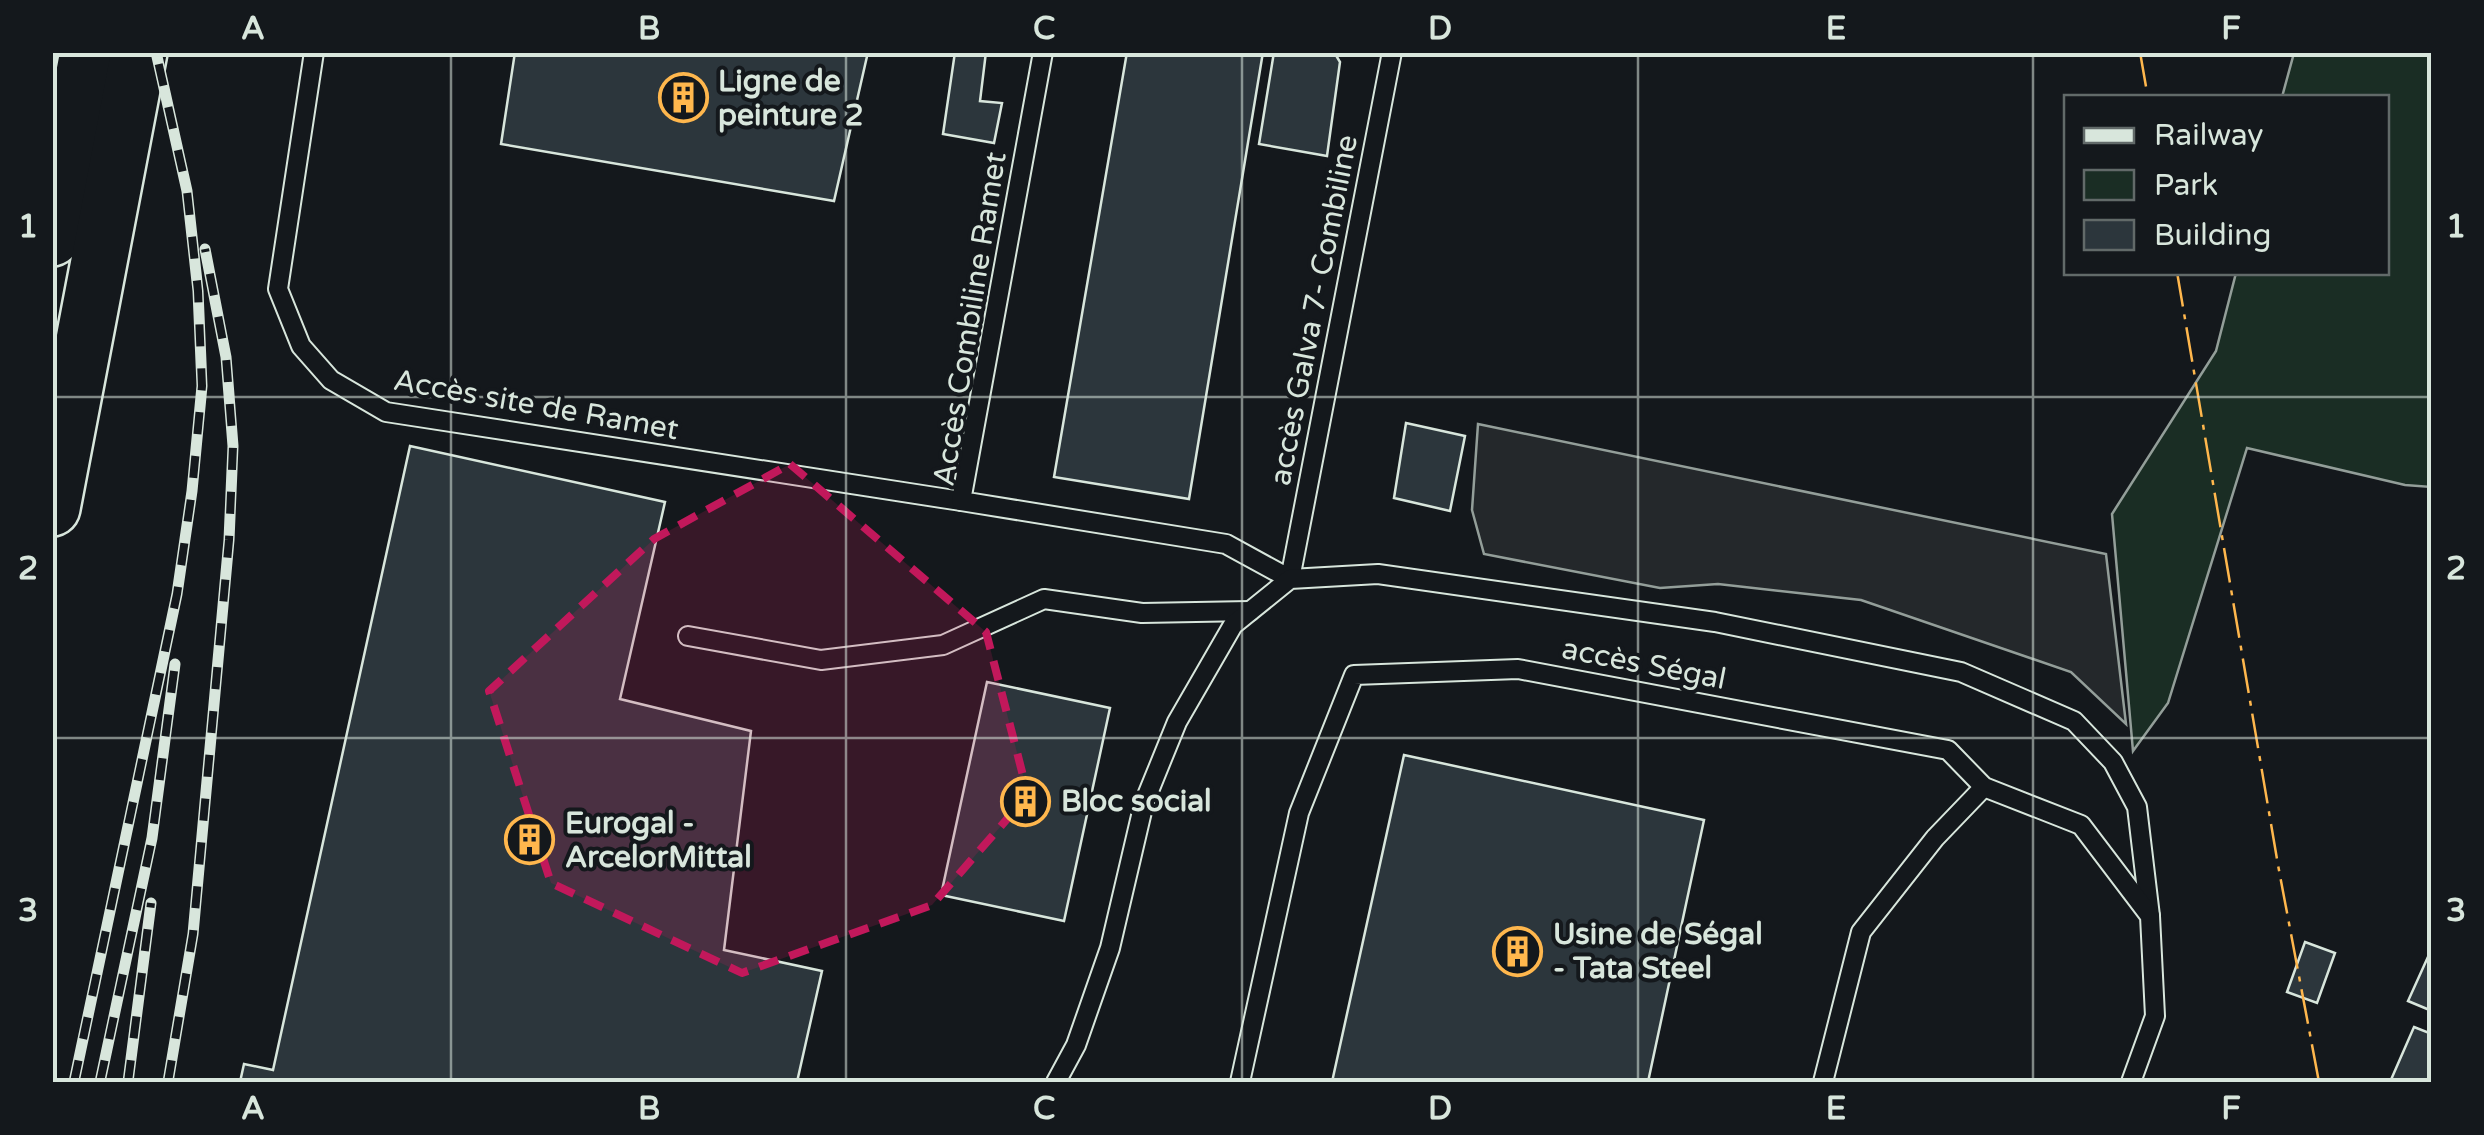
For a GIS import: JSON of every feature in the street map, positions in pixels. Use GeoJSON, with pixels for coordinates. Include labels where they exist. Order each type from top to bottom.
{"type":"FeatureCollection","features":[{"type":"Feature","properties":{"kind":"highway"},"geometry":{"type":"LineString","coordinates":[[52,238],[88,52]]}},
{"type":"Feature","properties":{"kind":"highway"},"geometry":{"type":"LineString","coordinates":[[52,508],[138,52]]}},
{"type":"Feature","properties":{"kind":"lane","name":"Accès site de Ramet"},"geometry":{"type":"LineString","coordinates":[[314,52],[278,289],[301,346],[330,380],[386,412],[962,501]]}},
{"type":"Feature","properties":{"kind":"lane","name":"Accès Combiline Ramet"},"geometry":{"type":"LineString","coordinates":[[1043,52],[962,501],[1226,544],[1290,578]]}},
{"type":"Feature","properties":{"kind":"lane","name":"accès Galva 7- Combiline"},"geometry":{"type":"LineString","coordinates":[[1290,578],[1392,52]]}},
{"type":"Feature","properties":{"kind":"lane"},"geometry":{"type":"LineString","coordinates":[[1056,1082],[1076,1045],[1110,948],[1144,803],[1170,738],[1233,624],[1290,578],[1378,574],[1715,622],[1961,672],[2074,721],[2113,762],[2137,807],[2150,916],[2155,1016],[2131,1082]]}},
{"type":"Feature","properties":{"kind":"lane"},"geometry":{"type":"LineString","coordinates":[[688,636],[821,660],[944,645],[1044,599],[1142,613],[1250,611]]}},
{"type":"Feature","properties":{"kind":"lane","name":"accès Ségal"},"geometry":{"type":"LineString","coordinates":[[1240,1082],[1299,813],[1354,675],[1518,669],[1537,672],[1948,750],[1984,787]]}},
{"type":"Feature","properties":{"kind":"lane"},"geometry":{"type":"LineString","coordinates":[[1823,1082],[1862,932],[1935,838],[1984,787],[2080,826],[2150,916]]}},
{"type":"Feature","properties":{"kind":"highlighted area"},"geometry":{"type":"Polygon","coordinates":[[[790,464],[986,632],[1028,795],[932,905],[742,973],[551,883],[489,691],[654,539],[790,464]]]}},
{"type":"Feature","properties":{"kind":"green space"},"geometry":{"type":"Polygon","coordinates":[[[2294,53],[2431,53],[2431,487],[2405,485],[2247,448],[2168,703],[2133,751],[2112,514],[2216,351],[2235,275],[2389,275],[2389,95],[2283,95],[2294,53]]]}},
{"type":"Feature","properties":{"kind":"shaded area"},"geometry":{"type":"Polygon","coordinates":[[[1478,424],[2106,554],[2126,724],[2071,672],[1861,600],[1718,584],[1660,588],[1484,554],[1472,510],[1478,424]]]}},
{"type":"Feature","properties":{"kind":"building","name":"Ligne de peinture 2"},"geometry":{"type":"Polygon","coordinates":[[[515,52],[868,52],[834,201],[501,144],[515,52]]]}},
{"type":"Feature","properties":{"kind":"building"},"geometry":{"type":"Polygon","coordinates":[[[955,52],[986,52],[980,101],[1002,103],[994,143],[943,134],[955,52]]]}},
{"type":"Feature","properties":{"kind":"building"},"geometry":{"type":"Polygon","coordinates":[[[1127,52],[1263,52],[1189,499],[1054,477],[1127,52]]]}},
{"type":"Feature","properties":{"kind":"building"},"geometry":{"type":"Polygon","coordinates":[[[1274,52],[1334,52],[1340,62],[1327,156],[1259,144],[1274,52]]]}},
{"type":"Feature","properties":{"kind":"building"},"geometry":{"type":"Polygon","coordinates":[[[1406,423],[1465,436],[1450,511],[1394,498],[1406,423]]]}},
{"type":"Feature","properties":{"kind":"building","name":"Eurogal - ArcelorMittal"},"geometry":{"type":"Polygon","coordinates":[[[410,446],[665,502],[620,699],[751,731],[724,950],[822,971],[797,1082],[240,1082],[244,1064],[273,1070],[410,446]]]}},
{"type":"Feature","properties":{"kind":"building","name":"Bloc social"},"geometry":{"type":"Polygon","coordinates":[[[987,682],[1110,708],[1064,921],[941,895],[987,682]]]}},
{"type":"Feature","properties":{"kind":"building","name":"Usine de Ségal - Tata Steel"},"geometry":{"type":"Polygon","coordinates":[[[1404,755],[1704,820],[1648,1082],[1332,1082],[1404,755]]]}},
{"type":"Feature","properties":{"kind":"building"},"geometry":{"type":"Polygon","coordinates":[[[2305,942],[2335,953],[2317,1003],[2287,992],[2305,942]]]}},
{"type":"Feature","properties":{"kind":"building"},"geometry":{"type":"Polygon","coordinates":[[[2432,948],[2432,1011],[2408,1001],[2432,948]]]}},
{"type":"Feature","properties":{"kind":"building"},"geometry":{"type":"Polygon","coordinates":[[[2414,1027],[2432,1034],[2432,1082],[2390,1082],[2414,1027]]]}},
{"type":"Feature","properties":{"kind":"railway"},"geometry":{"type":"LineString","coordinates":[[74,1082],[177,594],[202,386],[198,291],[187,191],[156,52]]}},
{"type":"Feature","properties":{"kind":"railway"},"geometry":{"type":"LineString","coordinates":[[168,1082],[193,934],[229,540],[233,446],[226,357],[205,249]]}},
{"type":"Feature","properties":{"kind":"railway"},"geometry":{"type":"LineString","coordinates":[[100,1082],[152,838],[175,664]]}},
{"type":"Feature","properties":{"kind":"railway"},"geometry":{"type":"LineString","coordinates":[[128,1082],[151,903]]}},
{"type":"Feature","properties":{"kind":"power"},"geometry":{"type":"LineString","coordinates":[[2140,52],[2147,95]]}},
{"type":"Feature","properties":{"kind":"power"},"geometry":{"type":"LineString","coordinates":[[2178,275],[2319,1082]]}},
{"type":"Feature","properties":{"kind":"place","name":"Ligne de peinture 2"},"geometry":{"type":"Point","coordinates":[683,98]}},
{"type":"Feature","properties":{"kind":"place","name":"Bloc social"},"geometry":{"type":"Point","coordinates":[1026,801]}},
{"type":"Feature","properties":{"kind":"place","name":"Eurogal - ArcelorMittal"},"geometry":{"type":"Point","coordinates":[530,840]}},
{"type":"Feature","properties":{"kind":"place","name":"Usine de Ségal - Tata Steel"},"geometry":{"type":"Point","coordinates":[1518,951]}}]}
